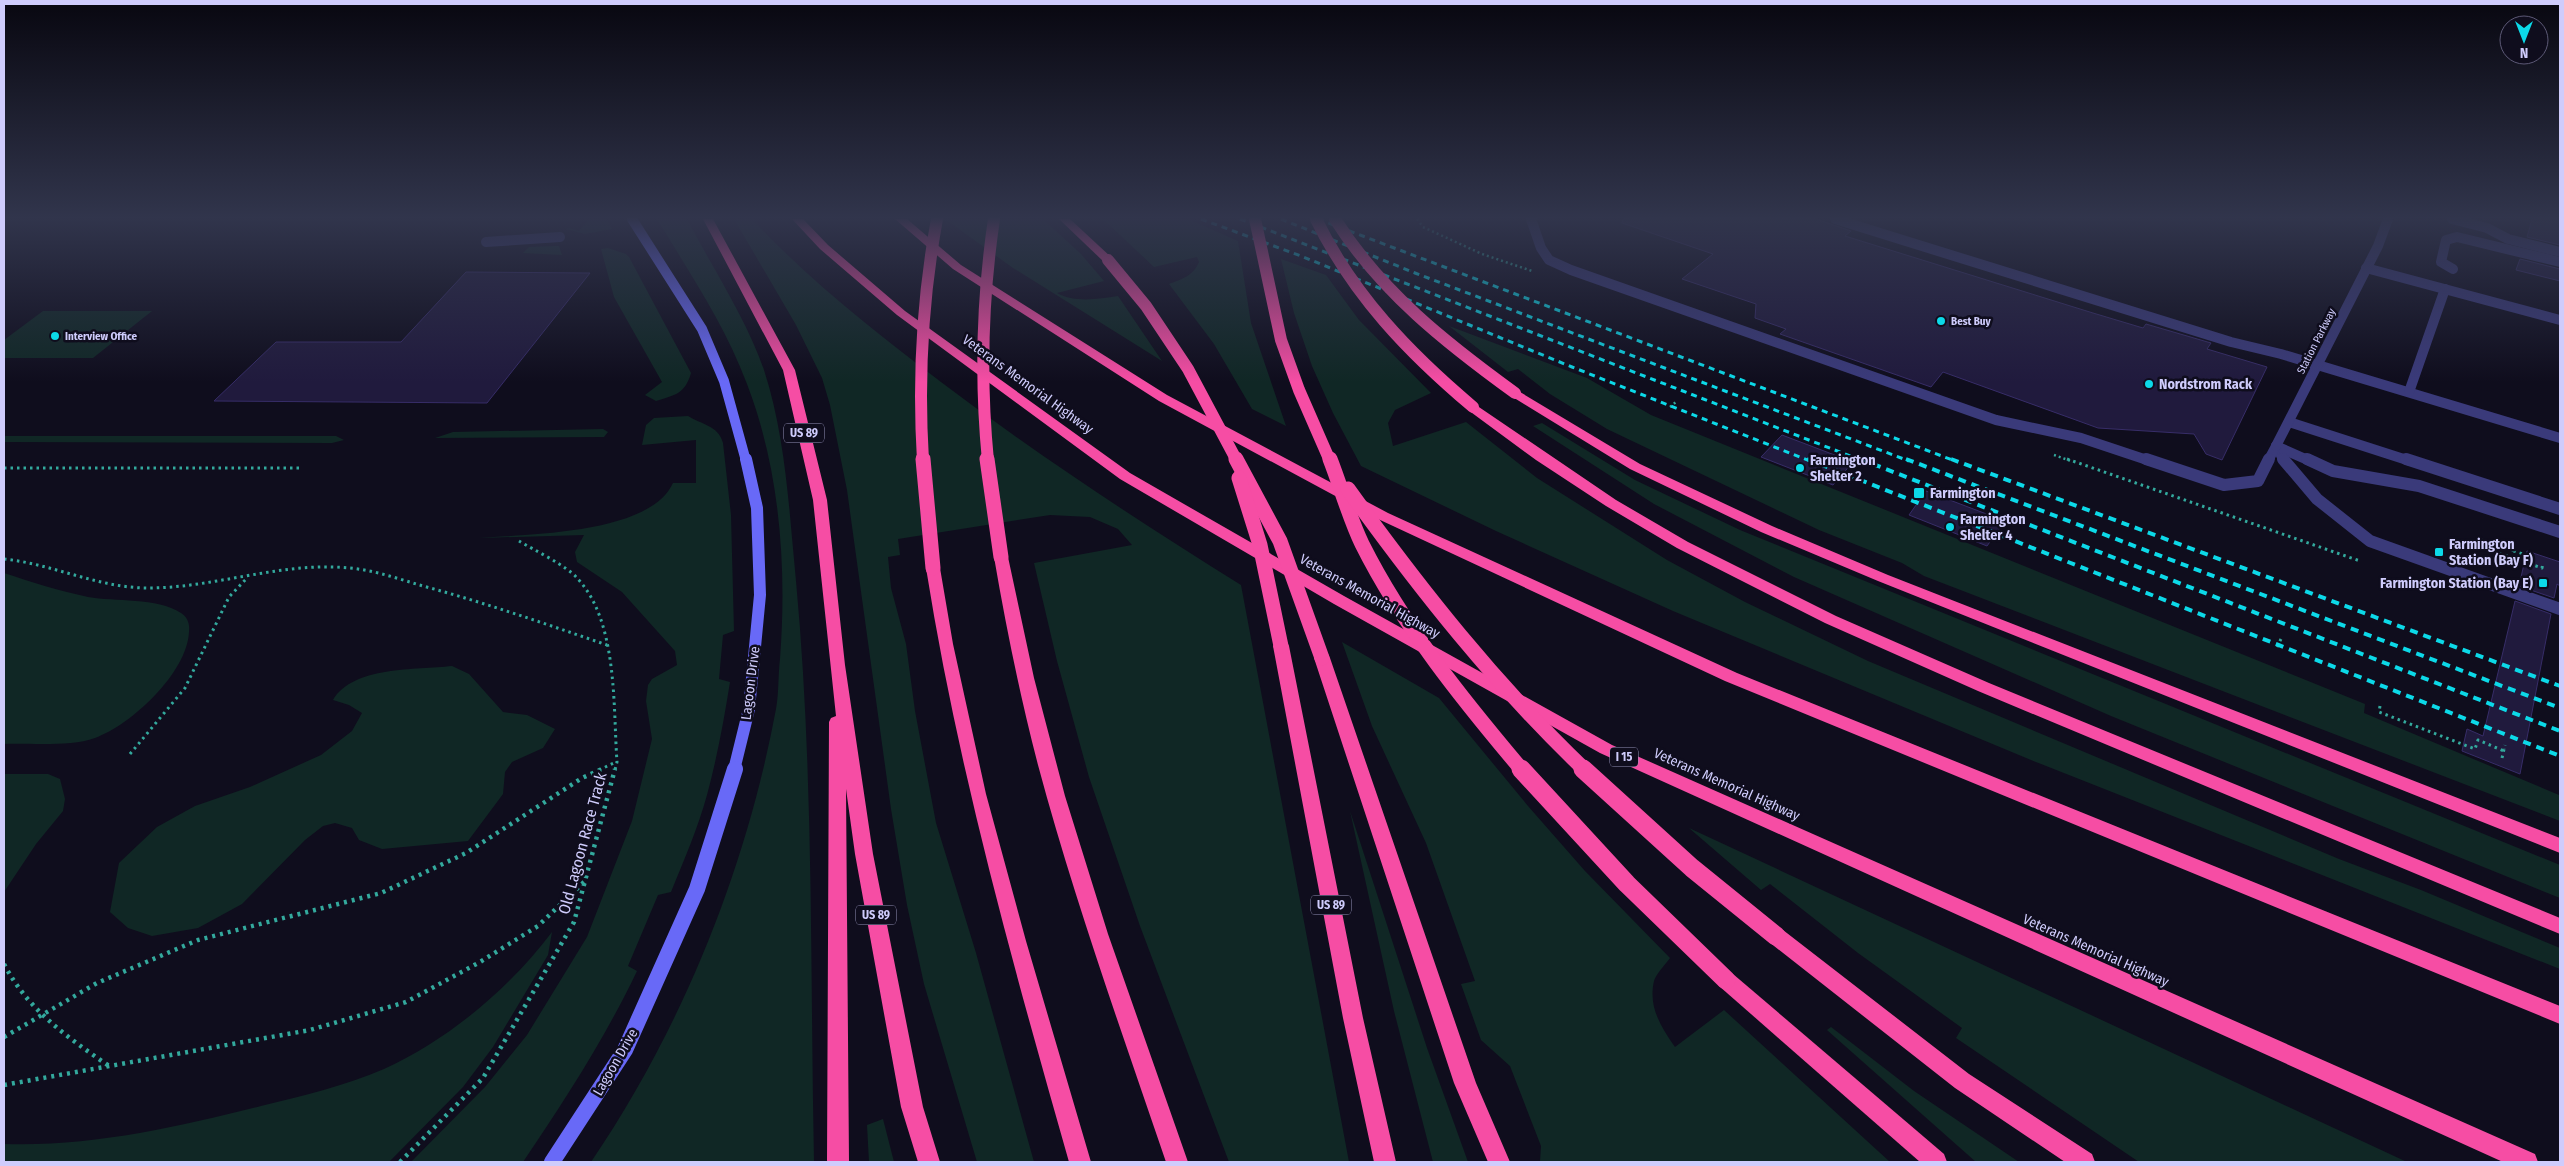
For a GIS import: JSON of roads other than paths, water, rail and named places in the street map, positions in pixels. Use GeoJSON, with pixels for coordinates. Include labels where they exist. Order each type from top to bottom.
{"type":"FeatureCollection","features":[{"type":"Feature","properties":{"kind":"highway","name":"US 89"},"geometry":{"type":"LineString","coordinates":[[737,273],[789,370],[820,500],[837,665],[864,854],[912,1107],[929,1162]]}},
{"type":"Feature","properties":{"kind":"highway","name":"Veterans Memorial Highway"},"geometry":{"type":"LineString","coordinates":[[855,273],[901,313],[1125,476],[1340,600],[1606,749],[2527,1162]]}},
{"type":"Feature","properties":{"kind":"highway"},"geometry":{"type":"LineString","coordinates":[[929,273],[925,300],[920,388],[921,448],[933,568],[946,652],[983,824],[1080,1162]]}},
{"type":"Feature","properties":{"kind":"highway"},"geometry":{"type":"LineString","coordinates":[[967,273],[1163,398],[1383,516],[1731,677],[2560,1015]]}},
{"type":"Feature","properties":{"kind":"highway"},"geometry":{"type":"LineString","coordinates":[[987,273],[981,319],[981,362],[988,475],[1001,557],[1030,701],[1056,797],[1113,976],[1177,1162]]}},
{"type":"Feature","properties":{"kind":"highway","name":"US 89"},"geometry":{"type":"LineString","coordinates":[[1119,273],[1146,306],[1174,345],[1229,446],[1260,545],[1353,1018],[1385,1162]]}},
{"type":"Feature","properties":{"kind":"highway"},"geometry":{"type":"LineString","coordinates":[[1265,273],[1271,303],[1299,390],[1335,472],[1366,551],[1416,631],[1470,705],[1593,850],[1726,980],[1936,1162]]}},
{"type":"Feature","properties":{"kind":"highway"},"geometry":{"type":"LineString","coordinates":[[1346,273],[1372,310],[1428,368],[1473,407],[1562,474],[1636,520],[1721,567],[1818,615],[1925,662],[2560,926]]}},
{"type":"Feature","properties":{"kind":"highway"},"geometry":{"type":"LineString","coordinates":[[1375,273],[1402,303],[1464,356],[1559,422],[1652,475],[1791,540],[1883,578],[2560,846]]}},
{"type":"Feature","properties":{"kind":"highway"},"geometry":{"type":"LineString","coordinates":[[1229,446],[1280,541],[1322,658],[1465,1083],[1499,1162]]}},
{"type":"Feature","properties":{"kind":"highway"},"geometry":{"type":"LineString","coordinates":[[1335,472],[1462,640],[1527,712],[1649,829],[1776,936],[1962,1081],[2084,1162]]}},
{"type":"Feature","properties":{"kind":"highway"},"geometry":{"type":"LineString","coordinates":[[837,665],[838,1162]]}},
{"type":"Feature","properties":{"kind":"street","name":"Lagoon Drive"},"geometry":{"type":"LineString","coordinates":[[552,1162],[625,1050],[697,889],[729,792],[750,709],[760,595],[757,508],[739,430],[724,381],[702,329],[667,273]]}},
{"type":"Feature","properties":{"kind":"street","name":"Station Parkway"},"geometry":{"type":"LineString","coordinates":[[1581,273],[1996,420],[2081,438],[2224,485],[2258,481],[2363,273]]}},
{"type":"Feature","properties":{"kind":"street"},"geometry":{"type":"LineString","coordinates":[[2010,273],[2231,342],[2318,364],[2560,438]]}},
{"type":"Feature","properties":{"kind":"street"},"geometry":{"type":"LineString","coordinates":[[2386,273],[2560,320]]}},
{"type":"Feature","properties":{"kind":"street"},"geometry":{"type":"LineString","coordinates":[[2409,392],[2445,289]]}},
{"type":"Feature","properties":{"kind":"street"},"geometry":{"type":"LineString","coordinates":[[2289,422],[2560,509]]}},
{"type":"Feature","properties":{"kind":"street"},"geometry":{"type":"LineString","coordinates":[[2276,446],[2333,471],[2419,486],[2560,532]]}},
{"type":"Feature","properties":{"kind":"street"},"geometry":{"type":"LineString","coordinates":[[2276,446],[2280,456],[2316,498],[2354,532],[2370,541],[2560,609]]}},
{"type":"Feature","properties":{"kind":"railway"},"geometry":{"type":"LineString","coordinates":[[1344,273],[1572,367],[1810,461]]}},
{"type":"Feature","properties":{"kind":"railway"},"geometry":{"type":"LineString","coordinates":[[1380,273],[1863,461]]}},
{"type":"Feature","properties":{"kind":"railway"},"geometry":{"type":"LineString","coordinates":[[1416,273],[1909,461]]}},
{"type":"Feature","properties":{"kind":"railway"},"geometry":{"type":"LineString","coordinates":[[1461,273],[1955,461]]}},
{"type":"Feature","properties":{"kind":"railway"},"geometry":{"type":"LineString","coordinates":[[1807,459],[2560,756]]}},
{"type":"Feature","properties":{"kind":"railway"},"geometry":{"type":"LineString","coordinates":[[1860,459],[2560,731]]}},
{"type":"Feature","properties":{"kind":"railway"},"geometry":{"type":"LineString","coordinates":[[1906,459],[2560,708]]}},
{"type":"Feature","properties":{"kind":"railway"},"geometry":{"type":"LineString","coordinates":[[1951,459],[2560,686]]}},
{"type":"Feature","properties":{"kind":"place","name":"Best Buy"},"geometry":{"type":"Point","coordinates":[1941,321]}},
{"type":"Feature","properties":{"kind":"place","name":"Interview Office"},"geometry":{"type":"Point","coordinates":[55,336]}},
{"type":"Feature","properties":{"kind":"place","name":"Nordstrom Rack"},"geometry":{"type":"Point","coordinates":[2149,384]}},
{"type":"Feature","properties":{"kind":"place","name":"Farmington Shelter 2"},"geometry":{"type":"Point","coordinates":[1800,468]}},
{"type":"Feature","properties":{"kind":"place","name":"Farmington"},"geometry":{"type":"Point","coordinates":[1919,493]}},
{"type":"Feature","properties":{"kind":"place","name":"Farmington Shelter 4"},"geometry":{"type":"Point","coordinates":[1950,527]}},
{"type":"Feature","properties":{"kind":"place","name":"Farmington Station (Bay F)"},"geometry":{"type":"Point","coordinates":[2439,552]}},
{"type":"Feature","properties":{"kind":"place","name":"Farmington Station (Bay E)"},"geometry":{"type":"Point","coordinates":[2543,583]}}]}
